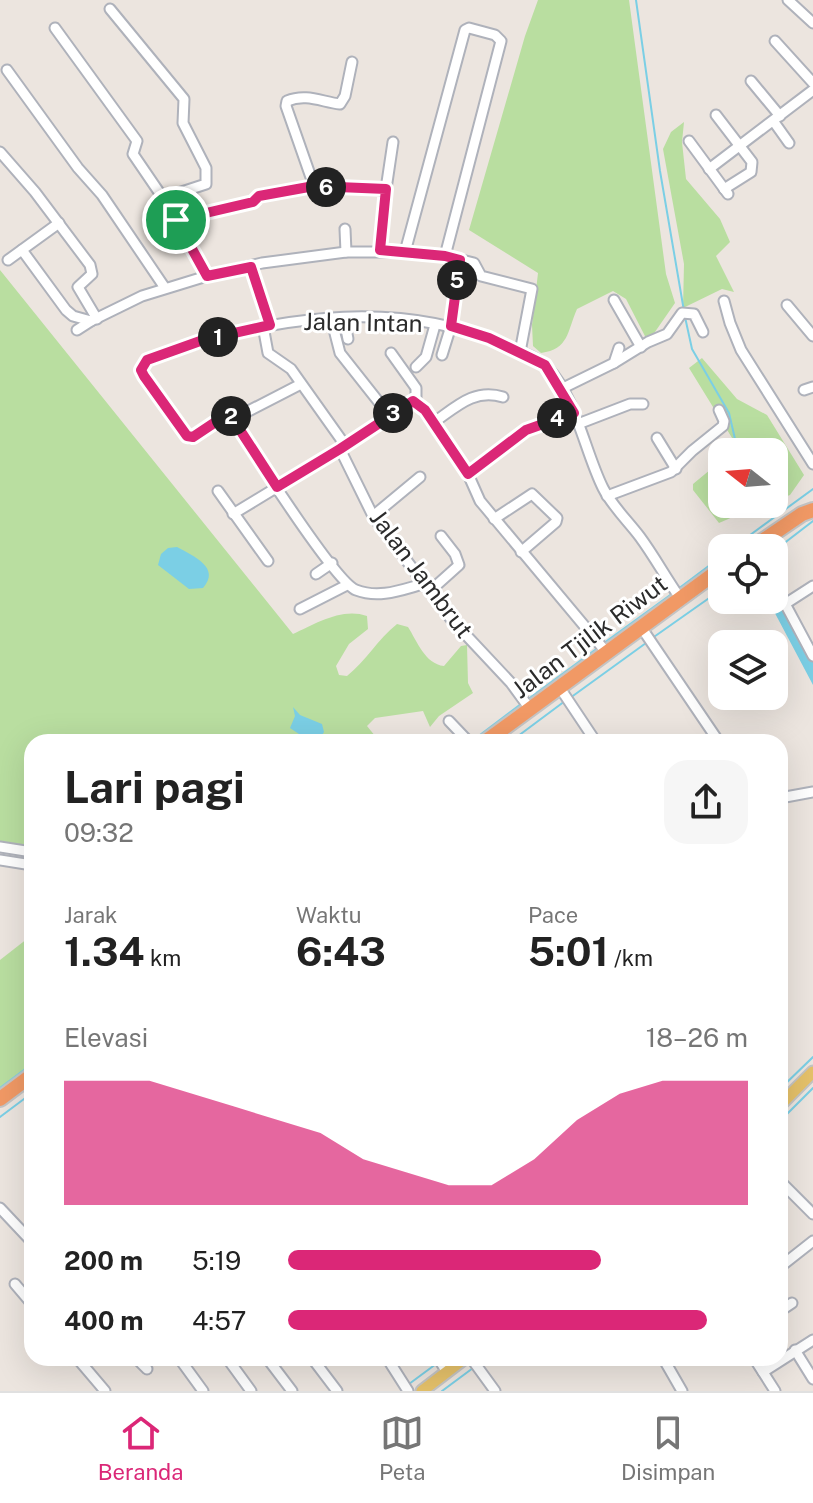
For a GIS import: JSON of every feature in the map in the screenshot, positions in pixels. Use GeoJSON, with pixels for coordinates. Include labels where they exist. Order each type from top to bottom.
{"type":"FeatureCollection","features":[{"type":"Feature","properties":{"kind":"highway"},"geometry":{"type":"LineString","coordinates":[[774,534],[808,512],[813,500]]}},
{"type":"Feature","properties":{"kind":"highway","name":"Jalan Tjilik Riwut"},"geometry":{"type":"LineString","coordinates":[[496,734],[708,578]]}},
{"type":"Feature","properties":{"kind":"highway"},"geometry":{"type":"LineString","coordinates":[[0,1099],[24,1081]]}},
{"type":"Feature","properties":{"kind":"main road"},"geometry":{"type":"LineString","coordinates":[[788,1097],[813,1072]]}},
{"type":"Feature","properties":{"kind":"main road"},"geometry":{"type":"LineString","coordinates":[[422,1391],[456,1366]]}},
{"type":"Feature","properties":{"kind":"street"},"geometry":{"type":"LineString","coordinates":[[788,0],[813,23]]}},
{"type":"Feature","properties":{"kind":"street"},"geometry":{"type":"LineString","coordinates":[[110,9],[184,99],[183,123],[206,168],[206,184],[163,198]]}},
{"type":"Feature","properties":{"kind":"street"},"geometry":{"type":"LineString","coordinates":[[55,28],[137,141],[133,154],[176,219],[207,276]]}},
{"type":"Feature","properties":{"kind":"street"},"geometry":{"type":"LineString","coordinates":[[405,252],[465,30],[469,28],[495,35],[501,41],[445,256]]}},
{"type":"Feature","properties":{"kind":"street"},"geometry":{"type":"LineString","coordinates":[[775,41],[813,83]]}},
{"type":"Feature","properties":{"kind":"street"},"geometry":{"type":"LineString","coordinates":[[314,186],[286,106],[287,101],[292,98],[315,98],[340,104],[345,96],[352,62]]}},
{"type":"Feature","properties":{"kind":"street"},"geometry":{"type":"LineString","coordinates":[[7,70],[78,168],[102,195],[165,288]]}},
{"type":"Feature","properties":{"kind":"street"},"geometry":{"type":"LineString","coordinates":[[751,81],[789,143]]}},
{"type":"Feature","properties":{"kind":"street"},"geometry":{"type":"LineString","coordinates":[[709,169],[813,90]]}},
{"type":"Feature","properties":{"kind":"street"},"geometry":{"type":"LineString","coordinates":[[689,141],[726,192],[751,172],[753,168],[740,146],[716,115]]}},
{"type":"Feature","properties":{"kind":"street"},"geometry":{"type":"LineString","coordinates":[[380,250],[393,142]]}},
{"type":"Feature","properties":{"kind":"street"},"geometry":{"type":"LineString","coordinates":[[0,152],[59,223],[92,270],[92,274],[78,287],[94,320]]}},
{"type":"Feature","properties":{"kind":"street"},"geometry":{"type":"LineString","coordinates":[[156,231],[176,219],[253,202],[259,196],[314,186],[386,189]]}},
{"type":"Feature","properties":{"kind":"street"},"geometry":{"type":"LineString","coordinates":[[8,260],[59,223]]}},
{"type":"Feature","properties":{"kind":"street"},"geometry":{"type":"LineString","coordinates":[[345,229],[346,252]]}},
{"type":"Feature","properties":{"kind":"street"},"geometry":{"type":"LineString","coordinates":[[22,250],[66,310],[73,316],[94,320]]}},
{"type":"Feature","properties":{"kind":"street"},"geometry":{"type":"LineString","coordinates":[[77,330],[165,288],[207,276],[346,252],[380,250],[445,256],[476,264],[477,273],[481,276],[532,289],[520,352]]}},
{"type":"Feature","properties":{"kind":"street"},"geometry":{"type":"LineString","coordinates":[[442,355],[451,326],[460,260]]}},
{"type":"Feature","properties":{"kind":"street","name":"Jalan Jambrut"},"geometry":{"type":"LineString","coordinates":[[251,267],[266,325],[268,353],[291,369],[342,447],[373,516],[451,619],[511,683],[530,709]]}},
{"type":"Feature","properties":{"kind":"street"},"geometry":{"type":"LineString","coordinates":[[614,300],[641,347]]}},
{"type":"Feature","properties":{"kind":"street"},"geometry":{"type":"LineString","coordinates":[[724,301],[741,350],[813,464]]}},
{"type":"Feature","properties":{"kind":"street"},"geometry":{"type":"LineString","coordinates":[[787,305],[813,336]]}},
{"type":"Feature","properties":{"kind":"street"},"geometry":{"type":"LineString","coordinates":[[561,389],[669,332],[684,312],[694,314],[703,332]]}},
{"type":"Feature","properties":{"kind":"street"},"geometry":{"type":"LineString","coordinates":[[331,318],[340,353],[389,415]]}},
{"type":"Feature","properties":{"kind":"street","name":"Jalan Intan"},"geometry":{"type":"LineString","coordinates":[[231,416],[190,438],[144,376],[141,370],[143,364],[203,340],[266,325],[331,318],[451,326],[489,338],[545,365],[574,413],[607,496],[641,539],[680,598]]}},
{"type":"Feature","properties":{"kind":"street"},"geometry":{"type":"LineString","coordinates":[[348,339],[346,329],[350,318]]}},
{"type":"Feature","properties":{"kind":"street"},"geometry":{"type":"LineString","coordinates":[[416,367],[426,357],[435,325]]}},
{"type":"Feature","properties":{"kind":"street"},"geometry":{"type":"LineString","coordinates":[[614,363],[619,348]]}},
{"type":"Feature","properties":{"kind":"street"},"geometry":{"type":"LineString","coordinates":[[391,353],[416,388],[416,401],[468,474],[480,501],[607,653]]}},
{"type":"Feature","properties":{"kind":"street"},"geometry":{"type":"LineString","coordinates":[[301,384],[231,416],[347,585],[368,594],[427,588],[459,565],[455,554],[441,536]]}},
{"type":"Feature","properties":{"kind":"street"},"geometry":{"type":"LineString","coordinates":[[433,423],[475,395],[482,393],[503,397]]}},
{"type":"Feature","properties":{"kind":"street"},"geometry":{"type":"LineString","coordinates":[[233,514],[416,401]]}},
{"type":"Feature","properties":{"kind":"street"},"geometry":{"type":"LineString","coordinates":[[578,424],[630,404],[643,404]]}},
{"type":"Feature","properties":{"kind":"street"},"geometry":{"type":"LineString","coordinates":[[607,496],[663,477],[676,469],[692,451],[723,426],[719,410]]}},
{"type":"Feature","properties":{"kind":"street"},"geometry":{"type":"LineString","coordinates":[[468,474],[526,430],[574,413]]}},
{"type":"Feature","properties":{"kind":"street"},"geometry":{"type":"LineString","coordinates":[[657,438],[676,469]]}},
{"type":"Feature","properties":{"kind":"street"},"geometry":{"type":"LineString","coordinates":[[373,516],[420,477]]}},
{"type":"Feature","properties":{"kind":"street"},"geometry":{"type":"LineString","coordinates":[[218,491],[268,561]]}},
{"type":"Feature","properties":{"kind":"street"},"geometry":{"type":"LineString","coordinates":[[494,519],[532,494],[557,518],[521,552]]}},
{"type":"Feature","properties":{"kind":"street"},"geometry":{"type":"LineString","coordinates":[[316,574],[332,563]]}},
{"type":"Feature","properties":{"kind":"street"},"geometry":{"type":"LineString","coordinates":[[300,609],[347,585]]}},
{"type":"Feature","properties":{"kind":"street"},"geometry":{"type":"LineString","coordinates":[[788,602],[813,586]]}},
{"type":"Feature","properties":{"kind":"street"},"geometry":{"type":"LineString","coordinates":[[788,610],[812,654]]}},
{"type":"Feature","properties":{"kind":"street"},"geometry":{"type":"LineString","coordinates":[[641,627],[714,734]]}},
{"type":"Feature","properties":{"kind":"street"},"geometry":{"type":"LineString","coordinates":[[560,688],[591,734]]}},
{"type":"Feature","properties":{"kind":"street"},"geometry":{"type":"LineString","coordinates":[[449,721],[461,734]]}},
{"type":"Feature","properties":{"kind":"street"},"geometry":{"type":"LineString","coordinates":[[788,797],[813,792]]}},
{"type":"Feature","properties":{"kind":"street"},"geometry":{"type":"LineString","coordinates":[[0,847],[24,851]]}},
{"type":"Feature","properties":{"kind":"street"},"geometry":{"type":"LineString","coordinates":[[0,860],[24,864]]}},
{"type":"Feature","properties":{"kind":"street"},"geometry":{"type":"LineString","coordinates":[[788,1189],[812,1212]]}},
{"type":"Feature","properties":{"kind":"street"},"geometry":{"type":"LineString","coordinates":[[0,1208],[24,1234]]}},
{"type":"Feature","properties":{"kind":"street"},"geometry":{"type":"LineString","coordinates":[[788,1261],[813,1241]]}},
{"type":"Feature","properties":{"kind":"street"},"geometry":{"type":"LineString","coordinates":[[15,1284],[24,1295]]}},
{"type":"Feature","properties":{"kind":"street"},"geometry":{"type":"LineString","coordinates":[[788,1306],[792,1303]]}},
{"type":"Feature","properties":{"kind":"street"},"geometry":{"type":"LineString","coordinates":[[788,1355],[813,1340]]}},
{"type":"Feature","properties":{"kind":"street"},"geometry":{"type":"LineString","coordinates":[[795,1350],[813,1379]]}},
{"type":"Feature","properties":{"kind":"street"},"geometry":{"type":"LineString","coordinates":[[84,1366],[105,1391]]}},
{"type":"Feature","properties":{"kind":"street"},"geometry":{"type":"LineString","coordinates":[[144,1366],[147,1369]]}},
{"type":"Feature","properties":{"kind":"street"},"geometry":{"type":"LineString","coordinates":[[185,1366],[203,1391]]}},
{"type":"Feature","properties":{"kind":"street"},"geometry":{"type":"LineString","coordinates":[[233,1366],[251,1391]]}},
{"type":"Feature","properties":{"kind":"street"},"geometry":{"type":"LineString","coordinates":[[273,1366],[292,1391]]}},
{"type":"Feature","properties":{"kind":"street"},"geometry":{"type":"LineString","coordinates":[[318,1366],[337,1391]]}},
{"type":"Feature","properties":{"kind":"street"},"geometry":{"type":"LineString","coordinates":[[392,1366],[408,1391]]}},
{"type":"Feature","properties":{"kind":"street"},"geometry":{"type":"LineString","coordinates":[[443,1366],[447,1372]]}},
{"type":"Feature","properties":{"kind":"street"},"geometry":{"type":"LineString","coordinates":[[475,1366],[495,1391]]}},
{"type":"Feature","properties":{"kind":"street"},"geometry":{"type":"LineString","coordinates":[[668,1366],[682,1391]]}},
{"type":"Feature","properties":{"kind":"street"},"geometry":{"type":"LineString","coordinates":[[759,1366],[775,1391]]}},
{"type":"Feature","properties":{"kind":"street"},"geometry":{"type":"LineString","coordinates":[[763,1372],[772,1366]]}},
{"type":"Feature","properties":{"kind":"green space"},"geometry":{"type":"Polygon","coordinates":[[[538,0],[629,0],[666,274],[675,303],[648,342],[626,299],[613,291],[577,309],[562,343],[541,353],[533,346],[532,325],[538,273],[469,230],[538,0]]]}},
{"type":"Feature","properties":{"kind":"green space"},"geometry":{"type":"Polygon","coordinates":[[[684,122],[682,142],[686,179],[720,219],[730,242],[716,256],[734,292],[722,289],[683,308],[684,264],[663,149],[671,132],[684,122]]]}},
{"type":"Feature","properties":{"kind":"green space"},"geometry":{"type":"Polygon","coordinates":[[[0,270],[293,634],[338,615],[367,616],[368,629],[349,644],[336,666],[339,675],[347,676],[397,624],[408,627],[422,651],[437,664],[444,666],[461,646],[467,645],[468,683],[473,693],[439,716],[430,727],[423,711],[375,718],[367,726],[374,734],[24,734],[24,845],[0,841],[0,270]]]}},
{"type":"Feature","properties":{"kind":"green space"},"geometry":{"type":"Polygon","coordinates":[[[702,358],[737,399],[767,415],[781,438],[732,438],[689,368],[702,358]]]}},
{"type":"Feature","properties":{"kind":"green space"},"geometry":{"type":"Polygon","coordinates":[[[788,449],[804,475],[788,496],[788,449]]]}},
{"type":"Feature","properties":{"kind":"green space"},"geometry":{"type":"Polygon","coordinates":[[[708,472],[708,509],[693,490],[693,484],[708,472]]]}},
{"type":"Feature","properties":{"kind":"green space"},"geometry":{"type":"Polygon","coordinates":[[[24,941],[24,1076],[0,1093],[0,960],[24,941]]]}},
{"type":"Feature","properties":{"kind":"water"},"geometry":{"type":"Polygon","coordinates":[[[177,547],[203,563],[207,569],[208,581],[203,588],[189,589],[158,565],[161,554],[168,548],[177,547]]]}},
{"type":"Feature","properties":{"kind":"water"},"geometry":{"type":"Polygon","coordinates":[[[788,613],[813,659],[813,685],[788,638],[788,630],[784,630],[775,614],[788,613]]]}},
{"type":"Feature","properties":{"kind":"water"},"geometry":{"type":"Polygon","coordinates":[[[293,707],[300,715],[322,724],[324,732],[299,734],[290,728],[295,716],[293,707]]]}},
{"type":"Feature","properties":{"kind":"waterway"},"geometry":{"type":"LineString","coordinates":[[636,0],[684,311]]}},
{"type":"Feature","properties":{"kind":"waterway"},"geometry":{"type":"LineString","coordinates":[[685,317],[692,349],[729,413],[735,438]]}},
{"type":"Feature","properties":{"kind":"waterway"},"geometry":{"type":"LineString","coordinates":[[751,534],[813,489]]}},
{"type":"Feature","properties":{"kind":"waterway"},"geometry":{"type":"LineString","coordinates":[[788,540],[813,521]]}},
{"type":"Feature","properties":{"kind":"waterway"},"geometry":{"type":"LineString","coordinates":[[678,589],[708,566]]}},
{"type":"Feature","properties":{"kind":"waterway"},"geometry":{"type":"LineString","coordinates":[[604,643],[673,593]]}},
{"type":"Feature","properties":{"kind":"waterway"},"geometry":{"type":"LineString","coordinates":[[651,639],[708,599]]}},
{"type":"Feature","properties":{"kind":"waterway"},"geometry":{"type":"LineString","coordinates":[[570,698],[646,643]]}},
{"type":"Feature","properties":{"kind":"waterway"},"geometry":{"type":"LineString","coordinates":[[527,700],[599,647]]}},
{"type":"Feature","properties":{"kind":"waterway"},"geometry":{"type":"LineString","coordinates":[[521,734],[565,701]]}},
{"type":"Feature","properties":{"kind":"waterway"},"geometry":{"type":"LineString","coordinates":[[481,734],[521,704]]}},
{"type":"Feature","properties":{"kind":"waterway"},"geometry":{"type":"LineString","coordinates":[[788,1081],[813,1057]]}},
{"type":"Feature","properties":{"kind":"waterway"},"geometry":{"type":"LineString","coordinates":[[0,1088],[24,1070]]}},
{"type":"Feature","properties":{"kind":"waterway"},"geometry":{"type":"LineString","coordinates":[[788,1113],[813,1088]]}},
{"type":"Feature","properties":{"kind":"waterway"},"geometry":{"type":"LineString","coordinates":[[0,1117],[24,1099]]}},
{"type":"Feature","properties":{"kind":"waterway"},"geometry":{"type":"LineString","coordinates":[[409,1384],[433,1366]]}},
{"type":"Feature","properties":{"kind":"waterway"},"geometry":{"type":"LineString","coordinates":[[442,1391],[473,1368]]}},
{"type":"Feature","properties":{"kind":"route"},"geometry":{"type":"LineString","coordinates":[[314,186],[386,189],[380,250],[460,260],[451,326],[489,338],[545,365],[574,413],[526,430],[468,474],[425,410],[413,401],[277,487],[229,413],[190,438],[141,370],[147,360],[203,340],[270,325],[251,267],[207,276],[176,220],[253,202],[259,196],[314,186]]}}]}
